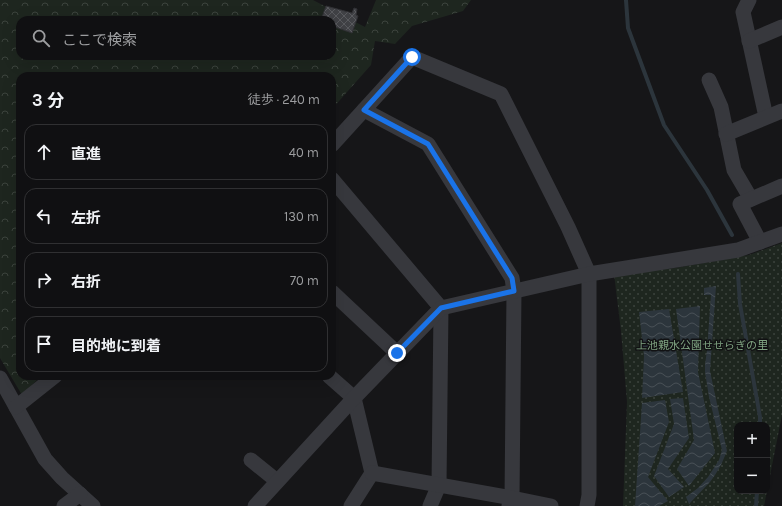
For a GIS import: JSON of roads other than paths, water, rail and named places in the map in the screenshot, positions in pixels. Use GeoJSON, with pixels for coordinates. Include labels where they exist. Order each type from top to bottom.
{"type":"FeatureCollection","features":[{"type":"Feature","properties":{"kind":"street"},"geometry":{"type":"LineString","coordinates":[[749,0],[743,12],[766,117]]}},
{"type":"Feature","properties":{"kind":"street"},"geometry":{"type":"LineString","coordinates":[[749,41],[782,27]]}},
{"type":"Feature","properties":{"kind":"street"},"geometry":{"type":"LineString","coordinates":[[336,141],[412,57],[501,94],[568,227],[589,274],[589,495],[587,506]]}},
{"type":"Feature","properties":{"kind":"street"},"geometry":{"type":"LineString","coordinates":[[709,80],[721,107],[734,170],[751,199]]}},
{"type":"Feature","properties":{"kind":"street"},"geometry":{"type":"LineString","coordinates":[[364,110],[428,144],[512,278],[514,291],[510,502]]}},
{"type":"Feature","properties":{"kind":"street"},"geometry":{"type":"LineString","coordinates":[[726,134],[782,111]]}},
{"type":"Feature","properties":{"kind":"street"},"geometry":{"type":"LineString","coordinates":[[336,184],[441,308],[440,485],[430,506]]}},
{"type":"Feature","properties":{"kind":"street"},"geometry":{"type":"LineString","coordinates":[[760,242],[740,204],[782,186]]}},
{"type":"Feature","properties":{"kind":"street"},"geometry":{"type":"LineString","coordinates":[[255,506],[354,398],[441,308],[589,274],[738,250],[782,234]]}},
{"type":"Feature","properties":{"kind":"street"},"geometry":{"type":"LineString","coordinates":[[336,296],[397,353]]}},
{"type":"Feature","properties":{"kind":"street"},"geometry":{"type":"LineString","coordinates":[[0,378],[45,459],[62,478],[93,506]]}},
{"type":"Feature","properties":{"kind":"street"},"geometry":{"type":"LineString","coordinates":[[16,407],[50,380]]}},
{"type":"Feature","properties":{"kind":"street"},"geometry":{"type":"LineString","coordinates":[[334,380],[354,398],[372,473],[351,506]]}},
{"type":"Feature","properties":{"kind":"street"},"geometry":{"type":"LineString","coordinates":[[251,460],[277,481]]}},
{"type":"Feature","properties":{"kind":"street"},"geometry":{"type":"LineString","coordinates":[[372,473],[440,485],[510,502],[551,506]]}},
{"type":"Feature","properties":{"kind":"street"},"geometry":{"type":"LineString","coordinates":[[64,506],[80,494]]}},
{"type":"Feature","properties":{"kind":"water"},"geometry":{"type":"Polygon","coordinates":[[[716,286],[710,371],[727,451],[721,465],[710,482],[689,504],[686,497],[698,488],[708,477],[719,460],[722,450],[709,397],[705,372],[711,295],[704,295],[704,288],[716,286]]]}},
{"type":"Feature","properties":{"kind":"water"},"geometry":{"type":"Polygon","coordinates":[[[700,306],[698,372],[715,453],[689,486],[677,469],[694,440],[676,309],[700,306]]]}},
{"type":"Feature","properties":{"kind":"water"},"geometry":{"type":"Polygon","coordinates":[[[669,309],[683,392],[642,398],[644,356],[639,312],[669,309]]]}},
{"type":"Feature","properties":{"kind":"water"},"geometry":{"type":"Polygon","coordinates":[[[683,398],[689,438],[668,469],[684,487],[669,497],[654,476],[674,424],[670,399],[683,398]]]}},
{"type":"Feature","properties":{"kind":"water"},"geometry":{"type":"Polygon","coordinates":[[[665,400],[669,422],[648,477],[668,501],[659,506],[635,506],[642,403],[665,400]]]}},
{"type":"Feature","properties":{"kind":"waterway"},"geometry":{"type":"LineString","coordinates":[[626,0],[628,28],[664,125],[707,190],[732,235]]}},
{"type":"Feature","properties":{"kind":"waterway"},"geometry":{"type":"LineString","coordinates":[[738,274],[740,304],[760,422]]}},
{"type":"Feature","properties":{"kind":"waterway"},"geometry":{"type":"LineString","coordinates":[[756,506],[757,494]]}},
{"type":"Feature","properties":{"kind":"park label","name":"上池親水公園せせらぎの里"},"geometry":{"type":"Point","coordinates":[702,345]}}]}
